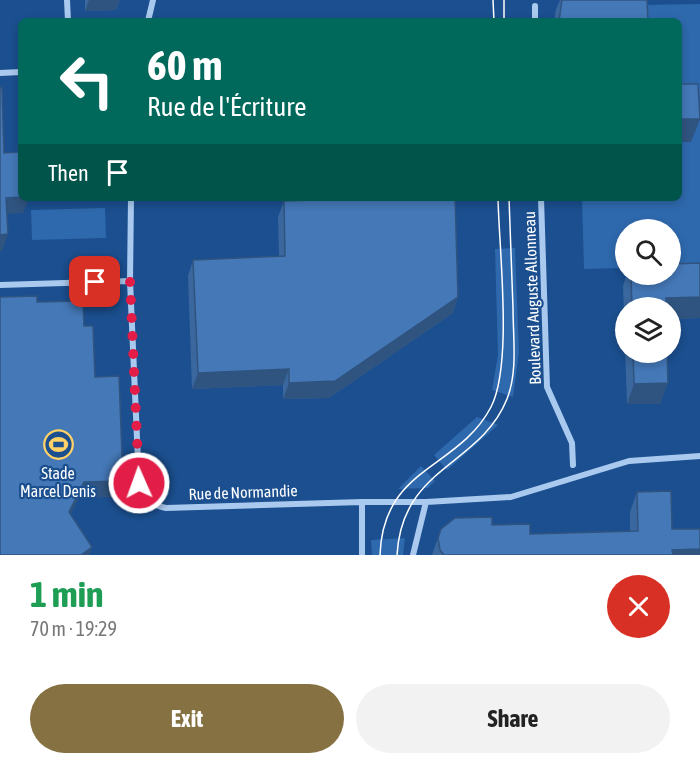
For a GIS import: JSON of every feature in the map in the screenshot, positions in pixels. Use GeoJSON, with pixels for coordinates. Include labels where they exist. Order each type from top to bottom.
{"type":"FeatureCollection","features":[{"type":"Feature","properties":{"kind":"street"},"geometry":{"type":"LineString","coordinates":[[68,0],[68,18]]}},
{"type":"Feature","properties":{"kind":"street"},"geometry":{"type":"LineString","coordinates":[[149,18],[153,0]]}},
{"type":"Feature","properties":{"kind":"street"},"geometry":{"type":"LineString","coordinates":[[535,6],[535,18]]}},
{"type":"Feature","properties":{"kind":"street"},"geometry":{"type":"LineString","coordinates":[[0,73],[18,72]]}},
{"type":"Feature","properties":{"kind":"street","name":"Rue de Normandie"},"geometry":{"type":"LineString","coordinates":[[131,201],[130,281],[139,483],[147,499],[166,508],[426,502],[511,497],[629,461],[700,456]]}},
{"type":"Feature","properties":{"kind":"street","name":"Boulevard Auguste Allonneau"},"geometry":{"type":"LineString","coordinates":[[541,201],[547,387],[572,442],[573,465]]}},
{"type":"Feature","properties":{"kind":"street"},"geometry":{"type":"LineString","coordinates":[[0,285],[130,281]]}},
{"type":"Feature","properties":{"kind":"street"},"geometry":{"type":"LineString","coordinates":[[362,502],[362,553]]}},
{"type":"Feature","properties":{"kind":"street"},"geometry":{"type":"LineString","coordinates":[[413,554],[426,502]]}},
{"type":"Feature","properties":{"kind":"shaded area"},"geometry":{"type":"Polygon","coordinates":[[[700,4],[700,267],[681,267],[681,219],[615,219],[615,268],[584,269],[582,201],[682,201],[682,142],[691,142],[682,114],[682,18],[638,18],[638,5],[700,4]]]}},
{"type":"Feature","properties":{"kind":"shaded area"},"geometry":{"type":"Polygon","coordinates":[[[105,208],[106,238],[32,240],[31,210],[105,208]]]}},
{"type":"Feature","properties":{"kind":"shaded area"},"geometry":{"type":"Polygon","coordinates":[[[515,248],[519,352],[513,397],[492,390],[498,355],[495,249],[515,248]]]}},
{"type":"Feature","properties":{"kind":"shaded area"},"geometry":{"type":"Polygon","coordinates":[[[477,417],[498,425],[447,470],[434,455],[477,417]]]}},
{"type":"Feature","properties":{"kind":"shaded area"},"geometry":{"type":"Polygon","coordinates":[[[421,466],[435,481],[428,488],[398,489],[421,466]]]}},
{"type":"Feature","properties":{"kind":"shaded area"},"geometry":{"type":"Polygon","coordinates":[[[405,538],[403,555],[372,555],[371,540],[405,538]]]}},
{"type":"Feature","properties":{"kind":"building"},"geometry":{"type":"Polygon","coordinates":[[[562,0],[647,0],[648,18],[559,18],[562,0]]]}},
{"type":"Feature","properties":{"kind":"building"},"geometry":{"type":"Polygon","coordinates":[[[682,84],[698,84],[700,119],[682,119],[682,84]]]}},
{"type":"Feature","properties":{"kind":"building"},"geometry":{"type":"Polygon","coordinates":[[[0,87],[2,88],[4,153],[18,152],[18,197],[6,198],[8,234],[0,235],[0,87]]]}},
{"type":"Feature","properties":{"kind":"building"},"geometry":{"type":"Polygon","coordinates":[[[284,201],[455,201],[458,297],[335,381],[289,383],[289,369],[198,373],[193,260],[285,256],[284,201]]]}},
{"type":"Feature","properties":{"kind":"building"},"geometry":{"type":"Polygon","coordinates":[[[700,263],[700,297],[632,297],[631,285],[681,285],[681,264],[700,263]]]}},
{"type":"Feature","properties":{"kind":"building","name":"Stade Marcel Denis"},"geometry":{"type":"Polygon","coordinates":[[[37,296],[37,302],[83,301],[84,326],[93,326],[95,377],[119,376],[123,481],[84,482],[69,512],[92,547],[81,555],[0,555],[0,297],[37,296]]]}},
{"type":"Feature","properties":{"kind":"building"},"geometry":{"type":"Polygon","coordinates":[[[633,363],[667,363],[668,383],[634,384],[633,363]]]}},
{"type":"Feature","properties":{"kind":"building"},"geometry":{"type":"Polygon","coordinates":[[[671,491],[672,529],[700,529],[700,549],[672,550],[673,555],[444,555],[440,550],[438,538],[441,529],[455,518],[492,517],[492,525],[530,524],[530,534],[638,531],[637,492],[671,491]]]}},
{"type":"Feature","properties":{"kind":"tram line"},"geometry":{"type":"LineString","coordinates":[[493,0],[494,18]]}},
{"type":"Feature","properties":{"kind":"tram line"},"geometry":{"type":"LineString","coordinates":[[504,0],[504,18]]}},
{"type":"Feature","properties":{"kind":"tram line"},"geometry":{"type":"LineString","coordinates":[[380,555],[384,526],[394,503],[424,471],[477,428],[491,407],[498,388],[503,336],[498,201]]}},
{"type":"Feature","properties":{"kind":"tram line"},"geometry":{"type":"LineString","coordinates":[[397,555],[402,525],[412,502],[427,484],[479,439],[495,421],[507,399],[513,377],[514,354],[509,201]]}},
{"type":"Feature","properties":{"kind":"place","name":"Stade Marcel Denis"},"geometry":{"type":"Point","coordinates":[58,445]}},
{"type":"Feature","properties":{"kind":"route"},"geometry":{"type":"LineString","coordinates":[[95,282],[130,281],[139,483]]}}]}
